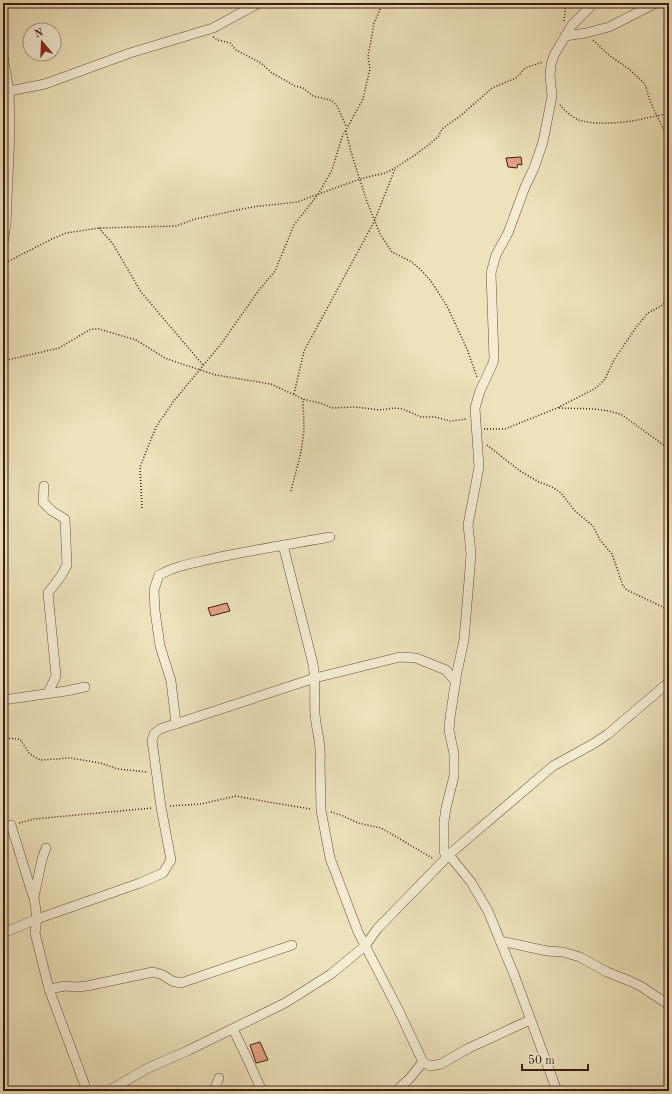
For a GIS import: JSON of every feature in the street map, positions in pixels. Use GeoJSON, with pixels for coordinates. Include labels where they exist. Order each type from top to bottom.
{"type":"FeatureCollection","features":[{"type":"Feature","properties":{"kind":"street"},"geometry":{"type":"LineString","coordinates":[[9,91],[45,84],[130,53],[213,28],[259,3]]}},
{"type":"Feature","properties":{"kind":"street"},"geometry":{"type":"LineString","coordinates":[[557,1091],[488,911],[471,882],[445,858],[444,822],[454,776],[454,754],[449,724],[466,623],[470,560],[468,525],[479,467],[475,417],[476,401],[494,358],[491,273],[496,255],[508,233],[543,142],[552,96],[550,75],[557,49],[572,25],[592,3]]}},
{"type":"Feature","properties":{"kind":"street"},"geometry":{"type":"LineString","coordinates":[[565,36],[609,28],[656,3]]}},
{"type":"Feature","properties":{"kind":"street"},"geometry":{"type":"LineString","coordinates":[[3,56],[9,91],[10,131],[6,224],[3,243]]}},
{"type":"Feature","properties":{"kind":"street"},"geometry":{"type":"LineString","coordinates":[[44,486],[43,502],[52,511],[65,519],[67,565],[62,576],[48,593],[56,676],[48,694]]}},
{"type":"Feature","properties":{"kind":"street"},"geometry":{"type":"LineString","coordinates":[[176,724],[171,681],[160,646],[156,611],[154,590],[159,574],[173,568],[261,548],[330,537]]}},
{"type":"Feature","properties":{"kind":"street"},"geometry":{"type":"LineString","coordinates":[[283,545],[313,664],[315,678],[315,714],[321,754],[321,810],[330,858],[342,893],[365,946],[398,1009],[423,1062],[430,1066],[441,1064],[469,1048],[530,1020]]}},
{"type":"Feature","properties":{"kind":"street"},"geometry":{"type":"LineString","coordinates":[[3,933],[37,919],[140,883],[163,873],[171,860],[161,807],[152,740],[154,734],[160,729],[315,678],[400,657],[416,658],[446,670],[456,682]]}},
{"type":"Feature","properties":{"kind":"street"},"geometry":{"type":"LineString","coordinates":[[108,1091],[148,1068],[188,1051],[285,1003],[332,974],[365,946],[377,929],[445,858],[549,770],[608,734],[669,682]]}},
{"type":"Feature","properties":{"kind":"street"},"geometry":{"type":"LineString","coordinates":[[3,700],[85,687]]}},
{"type":"Feature","properties":{"kind":"street"},"geometry":{"type":"LineString","coordinates":[[11,825],[34,897],[37,919],[35,933],[49,990],[87,1091]]}},
{"type":"Feature","properties":{"kind":"street"},"geometry":{"type":"LineString","coordinates":[[34,897],[42,859],[46,848]]}},
{"type":"Feature","properties":{"kind":"street"},"geometry":{"type":"LineString","coordinates":[[500,941],[547,951],[563,952],[580,957],[607,972],[642,987],[669,1005]]}},
{"type":"Feature","properties":{"kind":"street"},"geometry":{"type":"LineString","coordinates":[[49,990],[65,986],[87,986],[152,972],[163,975],[172,981],[182,983],[292,945]]}},
{"type":"Feature","properties":{"kind":"street"},"geometry":{"type":"LineString","coordinates":[[233,1029],[262,1091]]}},
{"type":"Feature","properties":{"kind":"street"},"geometry":{"type":"LineString","coordinates":[[396,1091],[410,1078],[423,1062]]}},
{"type":"Feature","properties":{"kind":"street"},"geometry":{"type":"LineString","coordinates":[[214,1091],[219,1078]]}},
{"type":"Feature","properties":{"kind":"path"},"geometry":{"type":"LineString","coordinates":[[142,508],[140,467],[156,427],[172,402],[221,344],[259,290],[275,271],[294,225],[320,193],[332,170],[342,137],[363,98],[370,69],[368,57],[374,23],[383,3]]}},
{"type":"Feature","properties":{"kind":"path"},"geometry":{"type":"LineString","coordinates":[[205,30],[218,40],[230,42],[236,50],[261,63],[272,73],[295,86],[303,88],[313,96],[333,102],[337,106],[347,128]]}},
{"type":"Feature","properties":{"kind":"path"},"geometry":{"type":"LineString","coordinates":[[586,33],[610,56],[629,69],[645,84],[650,101],[669,144]]}},
{"type":"Feature","properties":{"kind":"path"},"geometry":{"type":"LineString","coordinates":[[3,264],[62,235],[100,228],[176,226],[195,219],[252,207],[297,202],[360,179],[385,173],[415,155],[431,143],[438,137],[442,129],[460,117],[492,88],[516,78],[525,68],[534,64],[553,60]]}},
{"type":"Feature","properties":{"kind":"path"},"geometry":{"type":"LineString","coordinates":[[552,96],[562,107],[578,119],[589,122],[632,121],[657,115],[669,114]]}},
{"type":"Feature","properties":{"kind":"path"},"geometry":{"type":"LineString","coordinates":[[346,131],[351,152],[374,222],[380,234],[392,252],[412,262],[421,270],[431,281],[447,306],[475,369],[480,391]]}},
{"type":"Feature","properties":{"kind":"path"},"geometry":{"type":"LineString","coordinates":[[294,394],[304,351],[374,222],[395,168]]}},
{"type":"Feature","properties":{"kind":"path"},"geometry":{"type":"LineString","coordinates":[[100,228],[113,244],[141,292],[203,366]]}},
{"type":"Feature","properties":{"kind":"path"},"geometry":{"type":"LineString","coordinates":[[476,428],[505,429],[557,408],[596,388],[605,379],[614,360],[637,326],[648,313],[661,306],[669,297]]}},
{"type":"Feature","properties":{"kind":"path"},"geometry":{"type":"LineString","coordinates":[[3,361],[59,348],[86,332],[95,329],[136,340],[165,358],[200,370],[216,375],[271,384],[303,399],[332,408],[355,407],[380,410],[400,408],[416,416],[435,417],[450,421],[475,417]]}},
{"type":"Feature","properties":{"kind":"path"},"geometry":{"type":"LineString","coordinates":[[291,490],[301,452],[304,432],[303,399]]}},
{"type":"Feature","properties":{"kind":"path"},"geometry":{"type":"LineString","coordinates":[[557,408],[596,409],[614,412],[622,415],[669,449]]}},
{"type":"Feature","properties":{"kind":"path"},"geometry":{"type":"LineString","coordinates":[[477,438],[520,470],[561,493],[575,511],[593,526],[600,540],[612,554],[623,586],[627,590],[669,610]]}},
{"type":"Feature","properties":{"kind":"path"},"geometry":{"type":"LineString","coordinates":[[3,738],[20,740],[29,753],[42,760],[70,758],[100,763],[118,769],[156,773]]}},
{"type":"Feature","properties":{"kind":"path"},"geometry":{"type":"LineString","coordinates":[[3,809],[11,825],[34,819],[201,804],[236,796],[321,810],[341,815],[358,823],[381,828],[445,858]]}},
{"type":"Feature","properties":{"kind":"building"},"geometry":{"type":"Polygon","coordinates":[[[521,157],[522,165],[518,164],[517,168],[508,167],[506,158],[521,157]]]}},
{"type":"Feature","properties":{"kind":"building"},"geometry":{"type":"Polygon","coordinates":[[[227,603],[230,611],[211,616],[208,608],[227,603]]]}},
{"type":"Feature","properties":{"kind":"building"},"geometry":{"type":"Polygon","coordinates":[[[260,1042],[268,1060],[256,1063],[250,1045],[260,1042]]]}}]}
